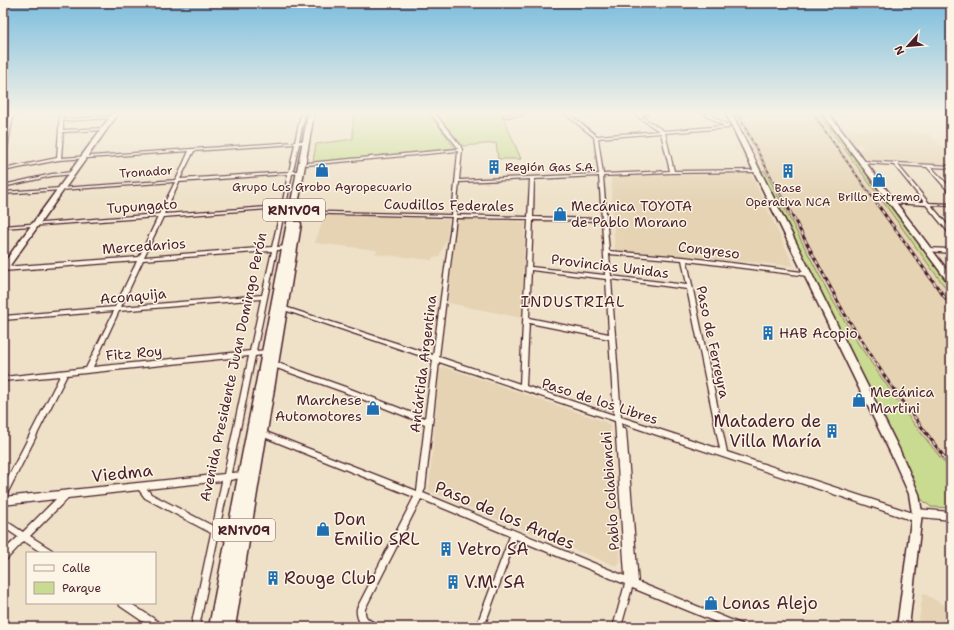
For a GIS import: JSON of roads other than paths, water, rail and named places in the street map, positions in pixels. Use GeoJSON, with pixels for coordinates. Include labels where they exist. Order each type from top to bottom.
{"type":"FeatureCollection","features":[{"type":"Feature","properties":{"kind":"main road"},"geometry":{"type":"LineString","coordinates":[[3,269],[94,143]]}},
{"type":"Feature","properties":{"kind":"main road","name":"Avenida Presidente Juan Domingo Perón"},"geometry":{"type":"LineString","coordinates":[[216,627],[268,352],[279,307],[306,143]]}},
{"type":"Feature","properties":{"kind":"main road","name":"Avenida Presidente Juan Domingo Perón"},"geometry":{"type":"LineString","coordinates":[[228,627],[273,364],[286,248],[311,143]]}},
{"type":"Feature","properties":{"kind":"main road"},"geometry":{"type":"LineString","coordinates":[[740,143],[756,171],[808,274],[902,465],[914,494],[917,516],[903,627]]}},
{"type":"Feature","properties":{"kind":"main road"},"geometry":{"type":"LineString","coordinates":[[848,143],[951,280]]}},
{"type":"Feature","properties":{"kind":"street"},"geometry":{"type":"LineString","coordinates":[[3,160],[6,143]]}},
{"type":"Feature","properties":{"kind":"street"},"geometry":{"type":"LineString","coordinates":[[59,158],[60,143]]}},
{"type":"Feature","properties":{"kind":"street"},"geometry":{"type":"LineString","coordinates":[[3,170],[59,158],[279,143]]}},
{"type":"Feature","properties":{"kind":"street","name":"Avenida Presidente Juan Domingo Perón"},"geometry":{"type":"LineString","coordinates":[[195,627],[297,143]]}},
{"type":"Feature","properties":{"kind":"street"},"geometry":{"type":"LineString","coordinates":[[307,164],[460,150],[457,143]]}},
{"type":"Feature","properties":{"kind":"street","name":"Pablo Colabianchi"},"geometry":{"type":"LineString","coordinates":[[597,143],[601,174],[618,420],[632,584],[617,627]]}},
{"type":"Feature","properties":{"kind":"street"},"geometry":{"type":"LineString","coordinates":[[666,143],[672,172]]}},
{"type":"Feature","properties":{"kind":"street"},"geometry":{"type":"LineString","coordinates":[[89,370],[192,150]]}},
{"type":"Feature","properties":{"kind":"street","name":"Antártida Argentina"},"geometry":{"type":"LineString","coordinates":[[374,627],[365,623],[360,612],[361,608],[419,495],[454,216],[460,150]]}},
{"type":"Feature","properties":{"kind":"street"},"geometry":{"type":"LineString","coordinates":[[862,162],[951,167]]}},
{"type":"Feature","properties":{"kind":"street"},"geometry":{"type":"LineString","coordinates":[[895,164],[951,232]]}},
{"type":"Feature","properties":{"kind":"street"},"geometry":{"type":"LineString","coordinates":[[928,166],[951,191]]}},
{"type":"Feature","properties":{"kind":"street"},"geometry":{"type":"LineString","coordinates":[[458,181],[601,174],[756,171]]}},
{"type":"Feature","properties":{"kind":"street","name":"Tronador"},"geometry":{"type":"LineString","coordinates":[[3,192],[300,172]]}},
{"type":"Feature","properties":{"kind":"street"},"geometry":{"type":"LineString","coordinates":[[3,186],[52,175],[72,173]]}},
{"type":"Feature","properties":{"kind":"street"},"geometry":{"type":"LineString","coordinates":[[523,388],[532,178]]}},
{"type":"Feature","properties":{"kind":"street"},"geometry":{"type":"LineString","coordinates":[[892,202],[951,205]]}},
{"type":"Feature","properties":{"kind":"street","name":"Tupungato"},"geometry":{"type":"LineString","coordinates":[[3,227],[283,207],[295,210]]}},
{"type":"Feature","properties":{"kind":"street","name":"Caudillos Federales"},"geometry":{"type":"LineString","coordinates":[[295,210],[604,220]]}},
{"type":"Feature","properties":{"kind":"street","name":"Mercedarios"},"geometry":{"type":"LineString","coordinates":[[3,269],[286,248]]}},
{"type":"Feature","properties":{"kind":"street"},"geometry":{"type":"LineString","coordinates":[[929,250],[951,251]]}},
{"type":"Feature","properties":{"kind":"street","name":"Congreso"},"geometry":{"type":"LineString","coordinates":[[607,252],[684,259],[808,274]]}},
{"type":"Feature","properties":{"kind":"street","name":"Paso de Ferreyra"},"geometry":{"type":"LineString","coordinates":[[684,259],[724,454]]}},
{"type":"Feature","properties":{"kind":"street","name":"Provincias Unidas"},"geometry":{"type":"LineString","coordinates":[[528,268],[690,287]]}},
{"type":"Feature","properties":{"kind":"street","name":"Aconquija"},"geometry":{"type":"LineString","coordinates":[[3,318],[264,297]]}},
{"type":"Feature","properties":{"kind":"street","name":"Paso de los Libres"},"geometry":{"type":"LineString","coordinates":[[279,307],[436,358],[618,420],[917,516],[951,516]]}},
{"type":"Feature","properties":{"kind":"street"},"geometry":{"type":"LineString","coordinates":[[526,320],[612,337]]}},
{"type":"Feature","properties":{"kind":"street","name":"Fitz Roy"},"geometry":{"type":"LineString","coordinates":[[3,379],[268,352]]}},
{"type":"Feature","properties":{"kind":"street"},"geometry":{"type":"LineString","coordinates":[[273,364],[346,390],[428,422]]}},
{"type":"Feature","properties":{"kind":"street"},"geometry":{"type":"LineString","coordinates":[[3,494],[66,372]]}},
{"type":"Feature","properties":{"kind":"street"},"geometry":{"type":"LineString","coordinates":[[623,430],[632,584]]}},
{"type":"Feature","properties":{"kind":"street","name":"Paso de los Andes"},"geometry":{"type":"LineString","coordinates":[[261,432],[419,495],[514,536],[738,627]]}},
{"type":"Feature","properties":{"kind":"street","name":"Viedma"},"geometry":{"type":"LineString","coordinates":[[3,501],[244,475]]}},
{"type":"Feature","properties":{"kind":"street"},"geometry":{"type":"LineString","coordinates":[[141,486],[148,496],[154,500],[232,540]]}},
{"type":"Feature","properties":{"kind":"street"},"geometry":{"type":"LineString","coordinates":[[3,557],[25,537],[65,494]]}},
{"type":"Feature","properties":{"kind":"street"},"geometry":{"type":"LineString","coordinates":[[3,523],[48,552]]}},
{"type":"Feature","properties":{"kind":"street"},"geometry":{"type":"LineString","coordinates":[[480,627],[514,536]]}},
{"type":"Feature","properties":{"kind":"street"},"geometry":{"type":"LineString","coordinates":[[124,604],[154,626]]}},
{"type":"Feature","properties":{"kind":"railway"},"geometry":{"type":"LineString","coordinates":[[754,143],[786,205]]}},
{"type":"Feature","properties":{"kind":"railway"},"geometry":{"type":"LineString","coordinates":[[834,143],[878,205]]}},
{"type":"Feature","properties":{"kind":"railway"},"geometry":{"type":"LineString","coordinates":[[786,204],[844,313],[887,380],[944,457]]}},
{"type":"Feature","properties":{"kind":"railway"},"geometry":{"type":"LineString","coordinates":[[877,204],[951,306]]}},
{"type":"Feature","properties":{"kind":"railway"},"geometry":{"type":"LineString","coordinates":[[943,456],[951,466]]}},
{"type":"Feature","properties":{"kind":"place","name":"Región Gas S.A."},"geometry":{"type":"Point","coordinates":[494,167]}},
{"type":"Feature","properties":{"kind":"place","name":"Grupo Los Grobo Agropecuario"},"geometry":{"type":"Point","coordinates":[322,170]}},
{"type":"Feature","properties":{"kind":"place","name":"Base Operativa NCA"},"geometry":{"type":"Point","coordinates":[788,171]}},
{"type":"Feature","properties":{"kind":"place","name":"Brillo Extremo"},"geometry":{"type":"Point","coordinates":[879,180]}},
{"type":"Feature","properties":{"kind":"place","name":"Mecánica TOYOTA de Pablo Morano"},"geometry":{"type":"Point","coordinates":[560,214]}},
{"type":"Feature","properties":{"kind":"place","name":"HAB Acopio"},"geometry":{"type":"Point","coordinates":[768,333]}},
{"type":"Feature","properties":{"kind":"place","name":"Mecánica Martini"},"geometry":{"type":"Point","coordinates":[859,400]}},
{"type":"Feature","properties":{"kind":"place","name":"Marchese Automotores"},"geometry":{"type":"Point","coordinates":[373,408]}},
{"type":"Feature","properties":{"kind":"place","name":"Matadero de Villa María"},"geometry":{"type":"Point","coordinates":[832,431]}},
{"type":"Feature","properties":{"kind":"place","name":"Don Emilio SRL"},"geometry":{"type":"Point","coordinates":[323,529]}},
{"type":"Feature","properties":{"kind":"place","name":"Vetro SA"},"geometry":{"type":"Point","coordinates":[446,549]}},
{"type":"Feature","properties":{"kind":"place","name":"Rouge Club"},"geometry":{"type":"Point","coordinates":[273,578]}},
{"type":"Feature","properties":{"kind":"place","name":"V.M. SA"},"geometry":{"type":"Point","coordinates":[453,582]}},
{"type":"Feature","properties":{"kind":"place","name":"Lonas Alejo"},"geometry":{"type":"Point","coordinates":[711,603]}},
{"type":"Feature","properties":{"kind":"district","name":"INDUSTRIAL"},"geometry":{"type":"Point","coordinates":[573,302]}}]}
